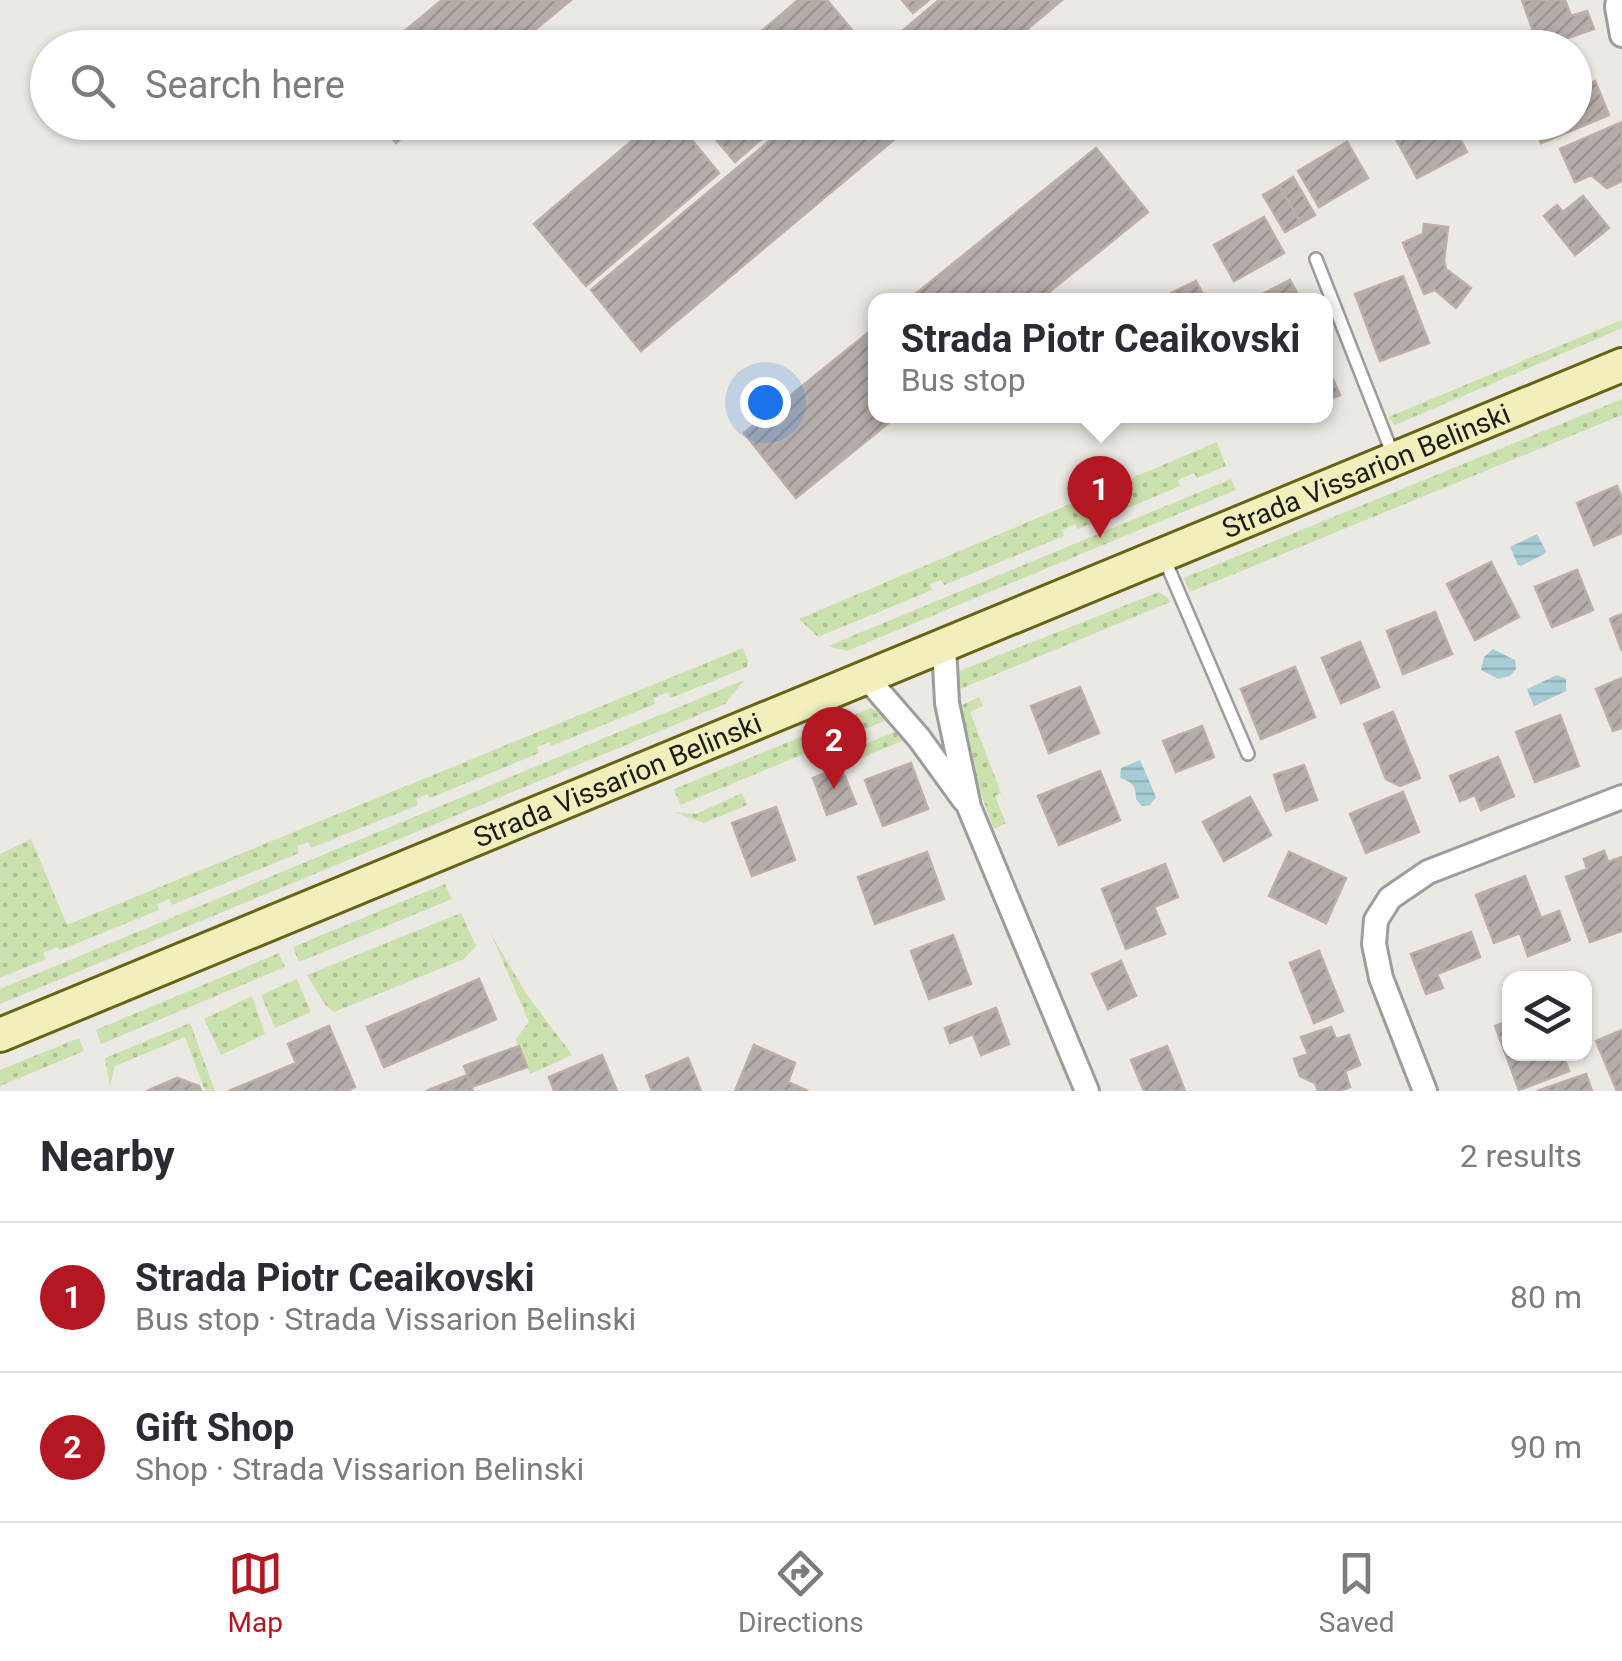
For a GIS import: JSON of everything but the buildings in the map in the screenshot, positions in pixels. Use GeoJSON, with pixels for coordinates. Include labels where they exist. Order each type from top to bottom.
{"type":"FeatureCollection","features":[{"type":"Feature","properties":{"kind":"main road","name":"Strada Vissarion Belinski"},"geometry":{"type":"LineString","coordinates":[[0,1036],[1622,365]]}},
{"type":"Feature","properties":{"kind":"street"},"geometry":{"type":"LineString","coordinates":[[1618,0],[1622,34]]}},
{"type":"Feature","properties":{"kind":"street"},"geometry":{"type":"LineString","coordinates":[[944,645],[947,703],[969,807],[1086,1091]]}},
{"type":"Feature","properties":{"kind":"street"},"geometry":{"type":"LineString","coordinates":[[866,677],[969,807]]}},
{"type":"Feature","properties":{"kind":"street"},"geometry":{"type":"LineString","coordinates":[[1424,1091],[1381,978],[1374,944],[1376,920],[1390,898],[1428,872],[1622,797]]}},
{"type":"Feature","properties":{"kind":"lane"},"geometry":{"type":"LineString","coordinates":[[1316,259],[1329,293]]}},
{"type":"Feature","properties":{"kind":"lane"},"geometry":{"type":"LineString","coordinates":[[1333,303],[1394,459]]}},
{"type":"Feature","properties":{"kind":"lane"},"geometry":{"type":"LineString","coordinates":[[1162,554],[1248,754]]}},
{"type":"Feature","properties":{"kind":"green space"},"geometry":{"type":"Polygon","coordinates":[[[1622,320],[1622,328],[1395,425],[1388,417],[1622,320]]]}},
{"type":"Feature","properties":{"kind":"green space"},"geometry":{"type":"Polygon","coordinates":[[[1622,399],[1622,415],[1190,592],[1184,578],[1622,399]]]}},
{"type":"Feature","properties":{"kind":"green space"},"geometry":{"type":"Polygon","coordinates":[[[1217,442],[1226,466],[1197,478],[1194,473],[1178,480],[1180,486],[1078,529],[1075,524],[1062,530],[1064,536],[944,585],[941,580],[930,584],[932,590],[818,637],[799,619],[1217,442]]]}},
{"type":"Feature","properties":{"kind":"green space"},"geometry":{"type":"Polygon","coordinates":[[[1231,479],[1236,490],[847,651],[828,646],[1231,479]]]}},
{"type":"Feature","properties":{"kind":"green space"},"geometry":{"type":"Polygon","coordinates":[[[1159,592],[1170,602],[958,690],[954,683],[959,671],[1159,592]]]}},
{"type":"Feature","properties":{"kind":"green space"},"geometry":{"type":"Polygon","coordinates":[[[743,648],[747,667],[671,698],[668,692],[653,698],[655,704],[551,746],[549,742],[537,747],[539,753],[430,798],[427,794],[416,799],[418,805],[311,848],[308,842],[297,846],[299,853],[172,905],[169,899],[157,904],[159,910],[60,950],[57,947],[43,953],[46,959],[0,978],[0,854],[31,839],[67,925],[743,648]]]}},
{"type":"Feature","properties":{"kind":"green space"},"geometry":{"type":"Polygon","coordinates":[[[744,680],[725,704],[0,1004],[0,989],[744,680]]]}},
{"type":"Feature","properties":{"kind":"green space"},"geometry":{"type":"Polygon","coordinates":[[[979,697],[983,706],[970,712],[1001,793],[995,796],[1006,823],[994,829],[961,740],[958,707],[979,697]]]}},
{"type":"Feature","properties":{"kind":"green space"},"geometry":{"type":"Polygon","coordinates":[[[871,708],[889,719],[680,805],[674,789],[871,708]]]}},
{"type":"Feature","properties":{"kind":"green space"},"geometry":{"type":"Polygon","coordinates":[[[898,730],[911,737],[841,767],[838,756],[898,730]]]}},
{"type":"Feature","properties":{"kind":"green space"},"geometry":{"type":"Polygon","coordinates":[[[742,793],[747,805],[704,823],[674,812],[696,814],[742,793]]]}},
{"type":"Feature","properties":{"kind":"green space"},"geometry":{"type":"Polygon","coordinates":[[[445,884],[452,899],[299,962],[293,947],[445,884]]]}},
{"type":"Feature","properties":{"kind":"green space"},"geometry":{"type":"Polygon","coordinates":[[[461,913],[476,946],[464,959],[334,1012],[325,1005],[307,975],[461,913]]]}},
{"type":"Feature","properties":{"kind":"green space"},"geometry":{"type":"Polygon","coordinates":[[[490,932],[525,992],[572,1055],[530,1074],[516,1039],[529,1022],[490,932]]]}},
{"type":"Feature","properties":{"kind":"green space"},"geometry":{"type":"Polygon","coordinates":[[[279,953],[285,967],[101,1044],[96,1030],[279,953]]]}},
{"type":"Feature","properties":{"kind":"green space"},"geometry":{"type":"Polygon","coordinates":[[[297,979],[311,1012],[275,1028],[261,995],[297,979]]]}},
{"type":"Feature","properties":{"kind":"green space"},"geometry":{"type":"Polygon","coordinates":[[[252,996],[265,1034],[221,1055],[204,1019],[252,996]]]}},
{"type":"Feature","properties":{"kind":"green space"},"geometry":{"type":"Polygon","coordinates":[[[190,1023],[215,1091],[205,1091],[185,1037],[115,1066],[110,1086],[105,1058],[190,1023]]]}},
{"type":"Feature","properties":{"kind":"green space"},"geometry":{"type":"Polygon","coordinates":[[[79,1038],[84,1051],[0,1086],[0,1070],[79,1038]]]}},
{"type":"Feature","properties":{"kind":"water"},"geometry":{"type":"Polygon","coordinates":[[[1537,534],[1546,551],[1518,565],[1510,547],[1537,534]]]}},
{"type":"Feature","properties":{"kind":"water"},"geometry":{"type":"Polygon","coordinates":[[[1493,649],[1515,660],[1516,669],[1510,676],[1498,679],[1481,670],[1484,657],[1493,649]]]}},
{"type":"Feature","properties":{"kind":"water"},"geometry":{"type":"Polygon","coordinates":[[[1557,675],[1566,679],[1566,691],[1534,706],[1527,689],[1557,675]]]}},
{"type":"Feature","properties":{"kind":"water"},"geometry":{"type":"Polygon","coordinates":[[[1140,760],[1156,797],[1150,805],[1142,806],[1133,785],[1120,778],[1121,768],[1140,760]]]}},
{"type":"Feature","properties":{"kind":"place","name":"Strada Piotr Ceaikovski"},"geometry":{"type":"Point","coordinates":[1100,538]}},
{"type":"Feature","properties":{"kind":"place","name":"Gift Shop"},"geometry":{"type":"Point","coordinates":[834,789]}}]}
